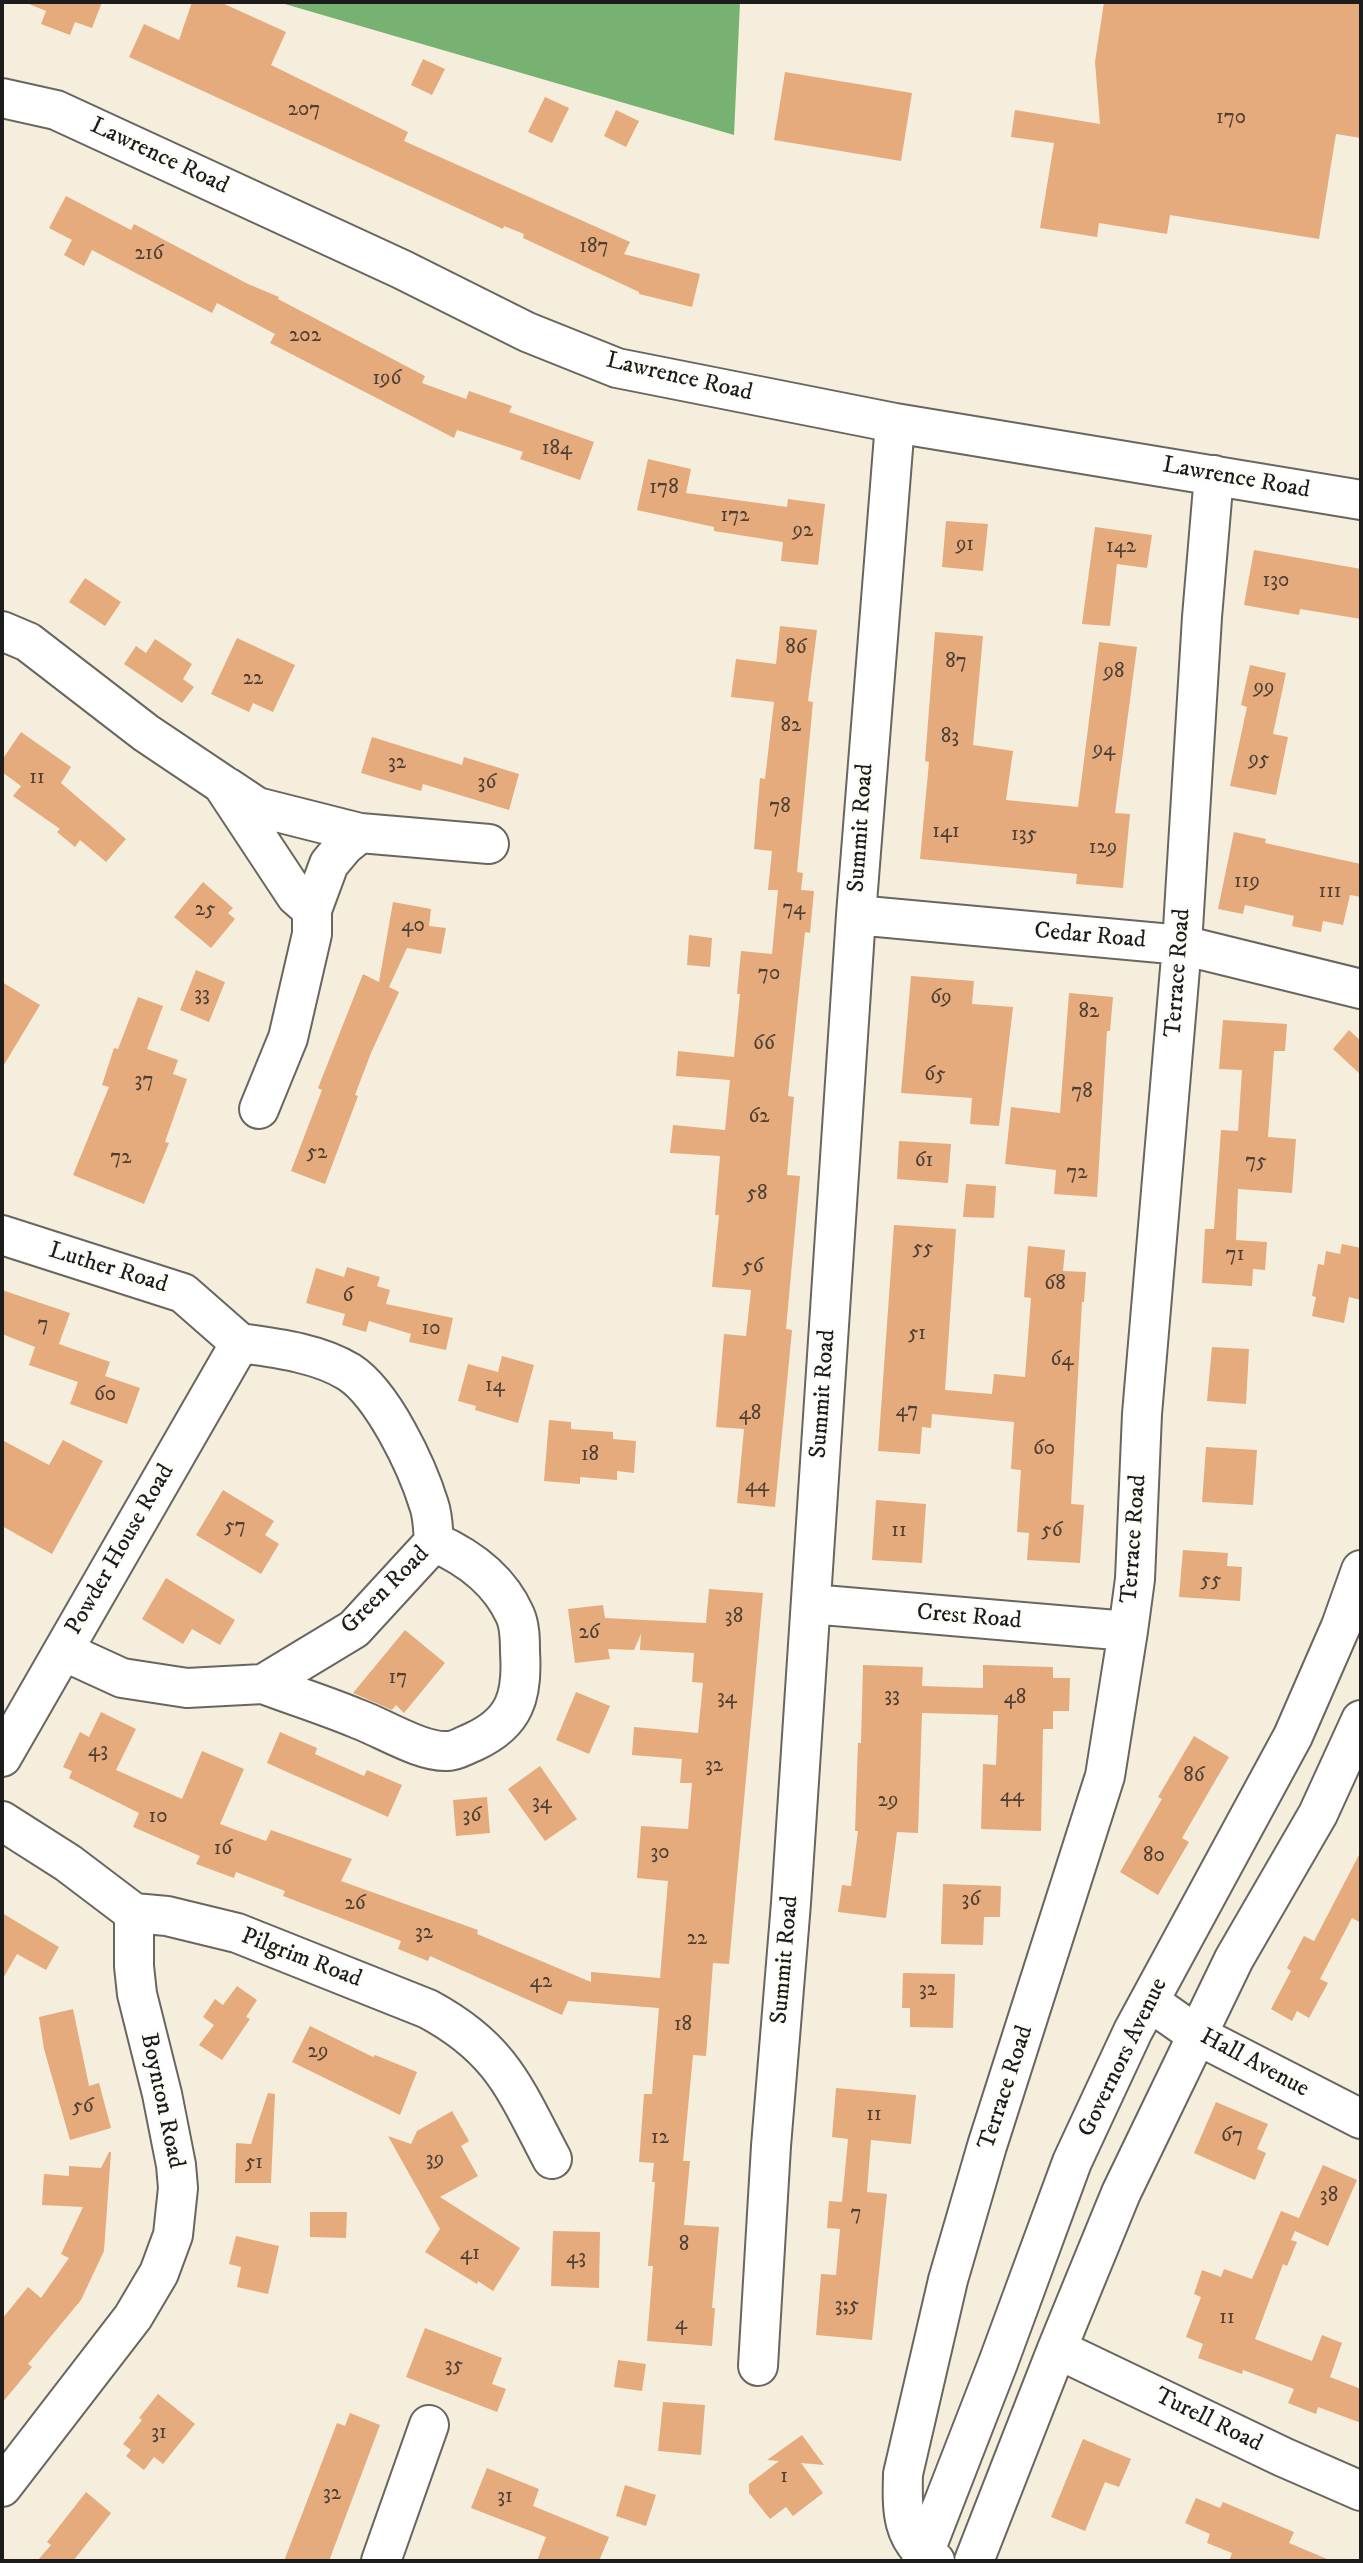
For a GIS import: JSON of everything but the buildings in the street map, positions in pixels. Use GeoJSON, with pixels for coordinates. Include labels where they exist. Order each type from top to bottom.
{"type":"FeatureCollection","features":[{"type":"Feature","properties":{"kind":"street","name":"Lawrence Road"},"geometry":{"type":"LineString","coordinates":[[2,98],[68,115],[401,269],[527,332],[617,368],[895,423],[1361,500]]}},
{"type":"Feature","properties":{"kind":"street","name":"Summit Road"},"geometry":{"type":"LineString","coordinates":[[758,2366],[856,915],[895,423]]}},
{"type":"Feature","properties":{"kind":"street","name":"Terrace Road"},"geometry":{"type":"LineString","coordinates":[[927,2559],[909,2536],[902,2505],[903,2474],[917,2407],[948,2280],[984,2159],[1105,1776],[1128,1631],[1135,1578],[1142,1414],[1182,946],[1213,475]]}},
{"type":"Feature","properties":{"kind":"street"},"geometry":{"type":"LineString","coordinates":[[2,631],[28,642],[146,733],[257,807],[360,833],[489,844]]}},
{"type":"Feature","properties":{"kind":"street"},"geometry":{"type":"LineString","coordinates":[[222,784],[296,896],[312,910]]}},
{"type":"Feature","properties":{"kind":"street"},"geometry":{"type":"LineString","coordinates":[[259,1109],[288,1038],[312,934],[312,910],[328,864],[360,833]]}},
{"type":"Feature","properties":{"kind":"street","name":"Cedar Road"},"geometry":{"type":"LineString","coordinates":[[856,915],[1182,946],[1361,989]]}},
{"type":"Feature","properties":{"kind":"street","name":"Luther Road"},"geometry":{"type":"LineString","coordinates":[[2,1235],[183,1293],[240,1343]]}},
{"type":"Feature","properties":{"kind":"street"},"geometry":{"type":"LineString","coordinates":[[240,1343],[300,1353],[359,1379],[387,1413],[416,1473],[430,1506],[434,1542],[461,1554],[481,1569],[501,1592],[516,1616],[521,1657],[520,1688],[505,1722],[489,1735],[450,1751],[430,1749],[263,1684]]}},
{"type":"Feature","properties":{"kind":"street","name":"Powder House Road"},"geometry":{"type":"LineString","coordinates":[[2,1757],[240,1343]]}},
{"type":"Feature","properties":{"kind":"street","name":"Green Road"},"geometry":{"type":"LineString","coordinates":[[62,1651],[122,1678],[187,1688],[263,1684],[354,1629],[434,1542]]}},
{"type":"Feature","properties":{"kind":"street","name":"Governors Avenue"},"geometry":{"type":"LineString","coordinates":[[927,2559],[1072,2162],[1150,2002],[1293,1736],[1341,1626],[1361,1570]]}},
{"type":"Feature","properties":{"kind":"street","name":"Crest Road"},"geometry":{"type":"LineString","coordinates":[[811,1604],[1128,1631]]}},
{"type":"Feature","properties":{"kind":"street"},"geometry":{"type":"LineString","coordinates":[[974,2561],[1121,2193],[1234,1959],[1318,1814],[1361,1720]]}},
{"type":"Feature","properties":{"kind":"street","name":"Pilgrim Road"},"geometry":{"type":"LineString","coordinates":[[2,1821],[68,1863],[134,1913],[192,1921],[237,1933],[428,2009],[450,2021],[480,2043],[512,2082],[552,2159]]}},
{"type":"Feature","properties":{"kind":"street","name":"Boynton Road"},"geometry":{"type":"LineString","coordinates":[[2,2487],[133,2317],[159,2273],[173,2235],[178,2188],[176,2165],[162,2094],[137,1994],[134,1913]]}},
{"type":"Feature","properties":{"kind":"street","name":"Hall Avenue"},"geometry":{"type":"LineString","coordinates":[[1150,2002],[1197,2035],[1361,2119]]}},
{"type":"Feature","properties":{"kind":"street","name":"Turell Road"},"geometry":{"type":"LineString","coordinates":[[1057,2349],[1283,2457],[1361,2491]]}},
{"type":"Feature","properties":{"kind":"street"},"geometry":{"type":"LineString","coordinates":[[388,2559],[429,2424]]}},
{"type":"Feature","properties":{"kind":"green space"},"geometry":{"type":"Polygon","coordinates":[[[278,2],[740,2],[734,135],[278,2]]]}}]}
